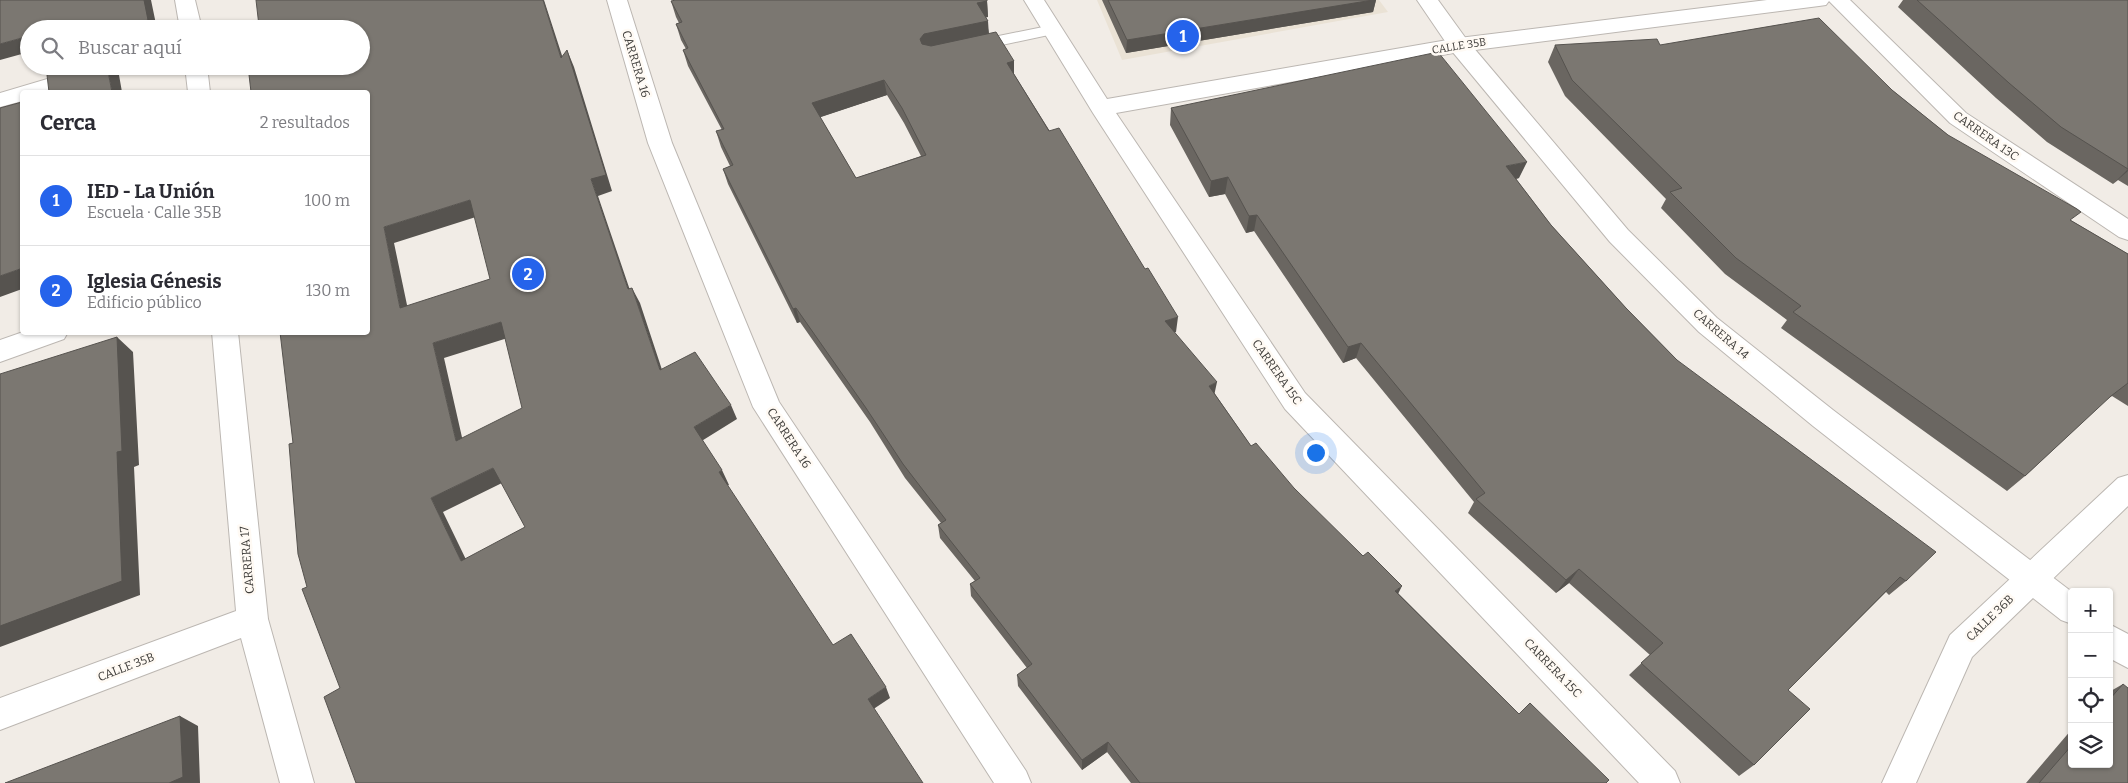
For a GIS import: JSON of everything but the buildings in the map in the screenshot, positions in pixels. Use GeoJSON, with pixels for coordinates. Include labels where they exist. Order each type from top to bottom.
{"type":"FeatureCollection","features":[{"type":"Feature","properties":{"kind":"street"},"geometry":{"type":"LineString","coordinates":[[185,0],[189,20]]}},
{"type":"Feature","properties":{"kind":"street","name":"CARRERA 16"},"geometry":{"type":"LineString","coordinates":[[617,0],[660,143],[768,407],[1014,783]]}},
{"type":"Feature","properties":{"kind":"street","name":"CARRERA 15C"},"geometry":{"type":"LineString","coordinates":[[1034,0],[1101,108],[1295,401],[1663,783]]}},
{"type":"Feature","properties":{"kind":"street","name":"CARRERA 14"},"geometry":{"type":"LineString","coordinates":[[1427,0],[1459,45],[1619,236],[1708,325],[1823,418],[2068,607]]}},
{"type":"Feature","properties":{"kind":"street","name":"CALLE 35B"},"geometry":{"type":"LineString","coordinates":[[1101,108],[1459,45],[1819,0]]}},
{"type":"Feature","properties":{"kind":"street","name":"CARRERA 13C"},"geometry":{"type":"LineString","coordinates":[[1838,0],[1958,118],[2128,231]]}},
{"type":"Feature","properties":{"kind":"street"},"geometry":{"type":"LineString","coordinates":[[34,90],[86,75]]}},
{"type":"Feature","properties":{"kind":"street"},"geometry":{"type":"LineString","coordinates":[[197,75],[199,90]]}},
{"type":"Feature","properties":{"kind":"street"},"geometry":{"type":"LineString","coordinates":[[0,100],[20,95]]}},
{"type":"Feature","properties":{"kind":"street"},"geometry":{"type":"LineString","coordinates":[[0,351],[46,335]]}},
{"type":"Feature","properties":{"kind":"street","name":"CARRERA 17"},"geometry":{"type":"LineString","coordinates":[[225,335],[252,619],[296,783]]}},
{"type":"Feature","properties":{"kind":"street","name":"CALLE 36B"},"geometry":{"type":"LineString","coordinates":[[1899,783],[1962,646],[2128,487]]}},
{"type":"Feature","properties":{"kind":"street","name":"CALLE 35B"},"geometry":{"type":"LineString","coordinates":[[0,714],[252,619]]}},
{"type":"Feature","properties":{"kind":"street"},"geometry":{"type":"LineString","coordinates":[[2113,642],[2128,653]]}},
{"type":"Feature","properties":{"kind":"lane"},"geometry":{"type":"LineString","coordinates":[[960,49],[1052,30]]}},
{"type":"Feature","properties":{"kind":"shaded area"},"geometry":{"type":"Polygon","coordinates":[[[1097,0],[1379,0],[1388,12],[1122,60],[1097,0]]]}},
{"type":"Feature","properties":{"kind":"place","name":"IED - La Unión"},"geometry":{"type":"Point","coordinates":[1183,36]}},
{"type":"Feature","properties":{"kind":"place","name":"Iglesia Génesis"},"geometry":{"type":"Point","coordinates":[528,274]}}]}
